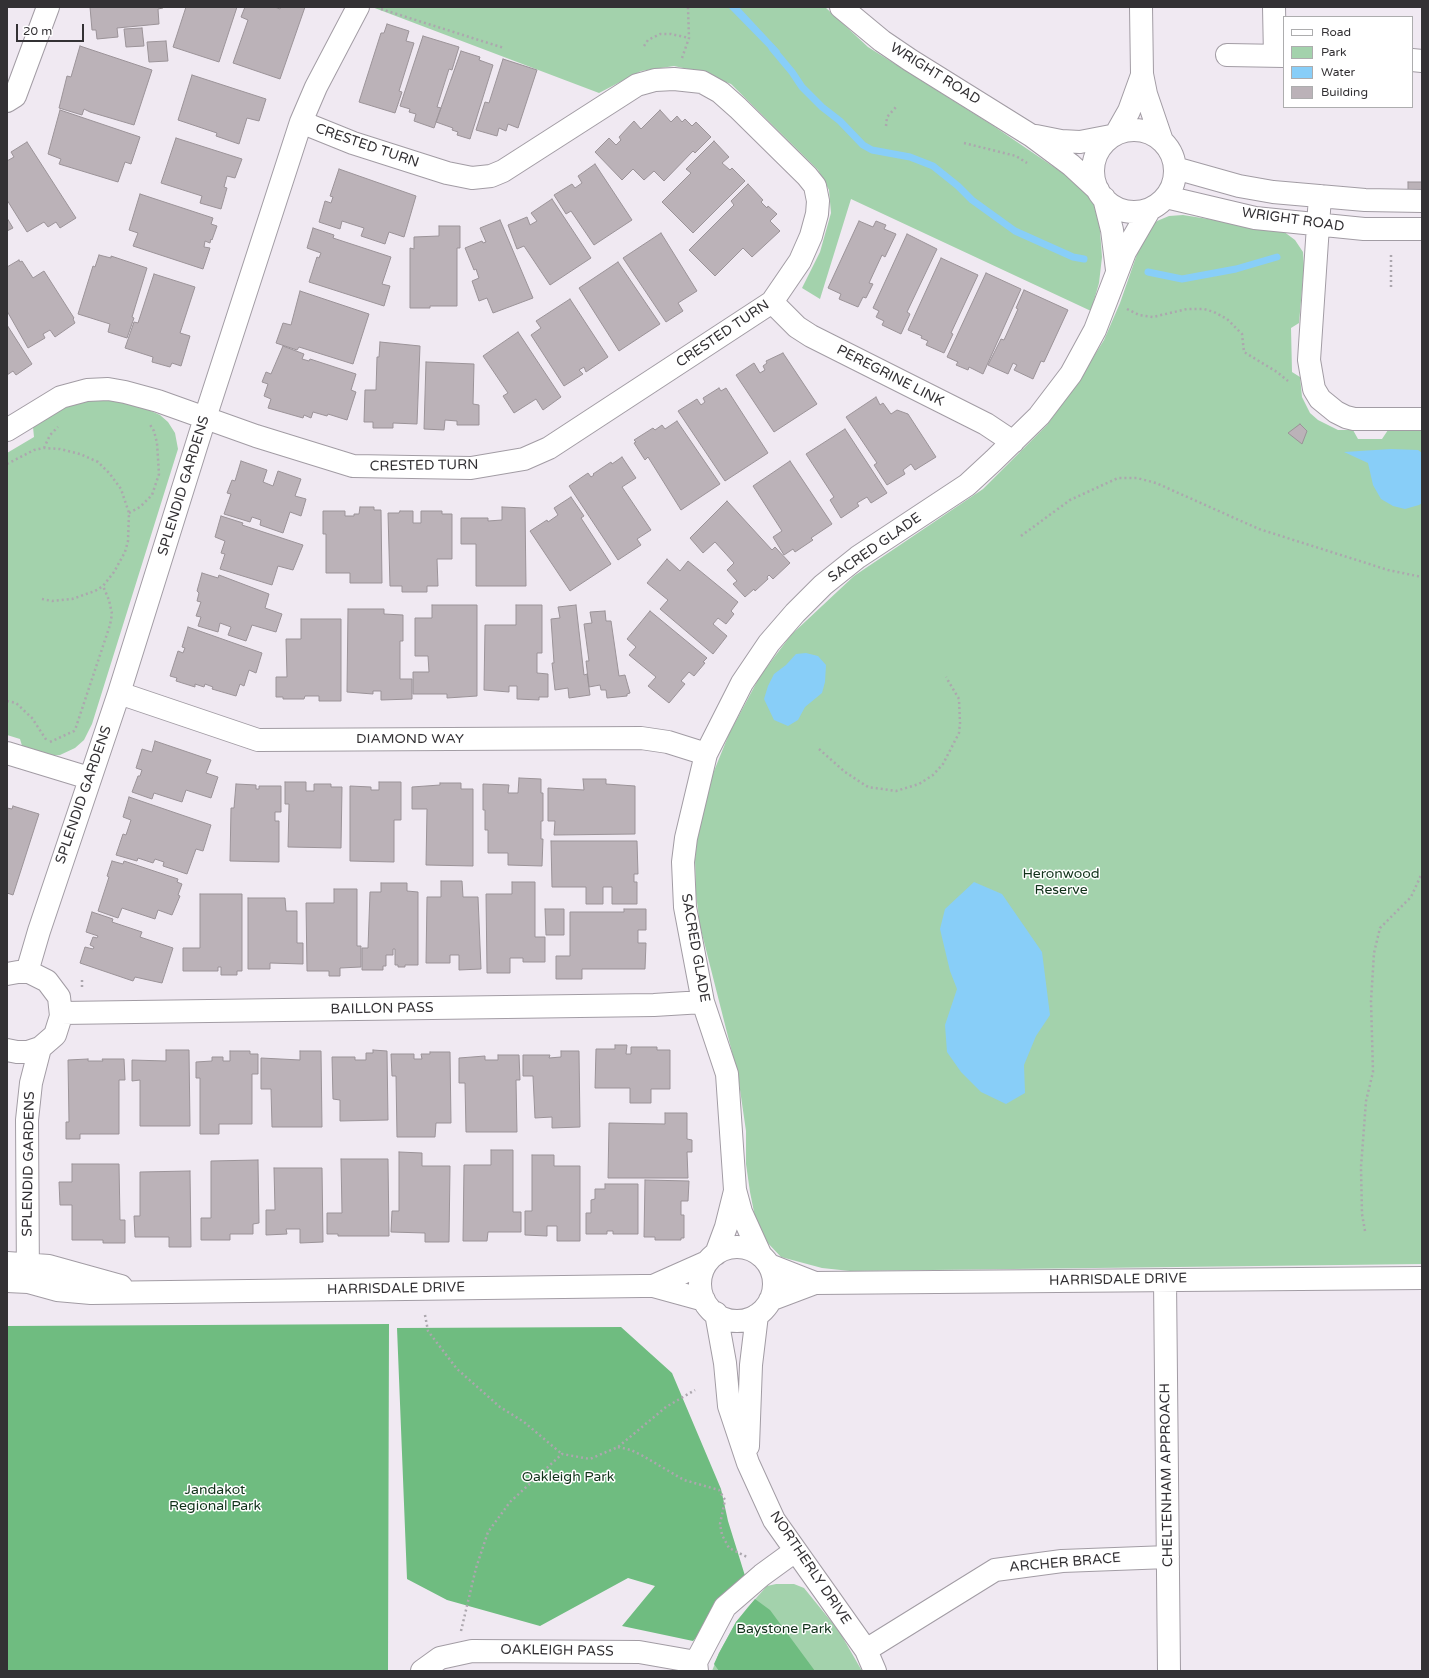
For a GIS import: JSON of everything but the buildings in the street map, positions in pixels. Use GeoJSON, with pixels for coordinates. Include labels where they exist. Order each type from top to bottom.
{"type":"FeatureCollection","features":[{"type":"Feature","properties":{"kind":"street"},"geometry":{"type":"LineString","coordinates":[[7,101],[15,96],[48,7]]}},
{"type":"Feature","properties":{"kind":"street","name":"SPLENDID GARDENS"},"geometry":{"type":"LineString","coordinates":[[17,973],[119,693],[205,418],[301,122],[316,87],[358,7]]}},
{"type":"Feature","properties":{"kind":"street","name":"WRIGHT ROAD"},"geometry":{"type":"LineString","coordinates":[[841,7],[882,41],[910,60],[1032,136],[1071,165],[1101,194]]}},
{"type":"Feature","properties":{"kind":"street"},"geometry":{"type":"LineString","coordinates":[[1141,7],[1142,74],[1146,94],[1162,141],[1173,158],[1175,168],[1172,188],[1158,203],[1138,212],[1116,208],[1101,194],[1094,179],[1093,167],[1096,155],[1102,144],[1114,135],[1130,130],[1142,130],[1154,134],[1162,141]]}},
{"type":"Feature","properties":{"kind":"street"},"geometry":{"type":"LineString","coordinates":[[1227,55],[1279,56],[1274,7]]}},
{"type":"Feature","properties":{"kind":"street"},"geometry":{"type":"LineString","coordinates":[[1114,135],[1129,111],[1142,74]]}},
{"type":"Feature","properties":{"kind":"street","name":"CRESTED TURN"},"geometry":{"type":"LineString","coordinates":[[7,430],[61,397],[97,388],[124,392],[353,466],[471,468],[524,459],[549,448],[772,302],[800,261],[811,236],[817,214],[818,201],[815,186],[807,176],[720,92],[702,82],[674,79],[655,80],[637,85],[503,171],[491,176],[472,178],[447,173],[353,143],[301,122]]}},
{"type":"Feature","properties":{"kind":"street","name":"WRIGHT ROAD"},"geometry":{"type":"LineString","coordinates":[[1032,136],[1061,141],[1080,142],[1114,135]]}},
{"type":"Feature","properties":{"kind":"street","name":"WRIGHT ROAD"},"geometry":{"type":"LineString","coordinates":[[1175,168],[1238,186],[1273,192],[1365,200],[1422,200]]}},
{"type":"Feature","properties":{"kind":"street","name":"SACRED GLADE"},"geometry":{"type":"LineString","coordinates":[[1101,194],[1112,230],[1117,270]]}},
{"type":"Feature","properties":{"kind":"street"},"geometry":{"type":"LineString","coordinates":[[1320,196],[1309,360],[1314,390],[1320,399],[1336,412],[1346,417],[1354,419],[1422,419]]}},
{"type":"Feature","properties":{"kind":"street","name":"WRIGHT ROAD"},"geometry":{"type":"LineString","coordinates":[[1158,203],[1318,226],[1364,229],[1422,229]]}},
{"type":"Feature","properties":{"kind":"street","name":"SACRED GLADE"},"geometry":{"type":"LineString","coordinates":[[765,1260],[741,1212],[736,1190],[727,1074],[703,1002],[685,907],[683,862],[686,838],[706,754],[742,683],[769,643],[795,613],[823,585],[858,558],[967,485],[1014,442],[1039,416],[1071,374],[1096,330],[1117,270],[1133,236],[1158,203]]}},
{"type":"Feature","properties":{"kind":"street","name":"PEREGRINE LINK"},"geometry":{"type":"LineString","coordinates":[[772,302],[797,327],[811,336],[986,424],[1014,442]]}},
{"type":"Feature","properties":{"kind":"street","name":"DIAMOND WAY"},"geometry":{"type":"LineString","coordinates":[[119,693],[258,740],[641,738],[668,742],[706,754]]}},
{"type":"Feature","properties":{"kind":"street"},"geometry":{"type":"LineString","coordinates":[[7,753],[89,778]]}},
{"type":"Feature","properties":{"kind":"street"},"geometry":{"type":"LineString","coordinates":[[7,1050],[28,1052],[40,1048],[55,1035],[59,1026],[61,1013],[59,997],[54,988],[39,976],[17,973]]}},
{"type":"Feature","properties":{"kind":"street","name":"BAILLON PASS"},"geometry":{"type":"LineString","coordinates":[[61,1013],[654,1005],[703,1002]]}},
{"type":"Feature","properties":{"kind":"street","name":"SPLENDID GARDENS"},"geometry":{"type":"LineString","coordinates":[[21,1275],[27,1120],[31,1083],[40,1048]]}},
{"type":"Feature","properties":{"kind":"street","name":"SACRED GLADE"},"geometry":{"type":"LineString","coordinates":[[711,1258],[726,1227],[736,1190]]}},
{"type":"Feature","properties":{"kind":"street"},"geometry":{"type":"LineString","coordinates":[[737,1247],[748,1248],[765,1260],[774,1277],[774,1289],[764,1308],[745,1320],[733,1320],[721,1317],[710,1307],[701,1281],[711,1258],[726,1248],[737,1247]]}},
{"type":"Feature","properties":{"kind":"street","name":"HARRISDALE DRIVE"},"geometry":{"type":"LineString","coordinates":[[653,1286],[711,1258]]}},
{"type":"Feature","properties":{"kind":"street","name":"HARRISDALE DRIVE"},"geometry":{"type":"LineString","coordinates":[[765,1260],[815,1283],[1422,1278]]}},
{"type":"Feature","properties":{"kind":"street","name":"HARRISDALE DRIVE"},"geometry":{"type":"LineString","coordinates":[[7,1263],[21,1275],[68,1270],[139,1292],[653,1286],[710,1307]]}},
{"type":"Feature","properties":{"kind":"street","name":"CHELTENHAM APPROACH"},"geometry":{"type":"LineString","coordinates":[[1165,1280],[1169,1671]]}},
{"type":"Feature","properties":{"kind":"street","name":"HARRISDALE DRIVE"},"geometry":{"type":"LineString","coordinates":[[764,1308],[815,1283]]}},
{"type":"Feature","properties":{"kind":"street","name":"NORTHERLY DRIVE"},"geometry":{"type":"LineString","coordinates":[[710,1307],[726,1363],[729,1406],[748,1463],[774,1520],[866,1650],[875,1671]]}},
{"type":"Feature","properties":{"kind":"street","name":"NORTHERLY DRIVE"},"geometry":{"type":"LineString","coordinates":[[748,1463],[751,1365],[764,1308]]}},
{"type":"Feature","properties":{"kind":"street"},"geometry":{"type":"LineString","coordinates":[[697,1667],[725,1607],[762,1575],[795,1551]]}},
{"type":"Feature","properties":{"kind":"street","name":"ARCHER BRACE"},"geometry":{"type":"LineString","coordinates":[[866,1650],[995,1570],[1062,1561],[1168,1557]]}},
{"type":"Feature","properties":{"kind":"street","name":"OAKLEIGH PASS"},"geometry":{"type":"LineString","coordinates":[[422,1671],[440,1658],[472,1651],[639,1652],[697,1667]]}},
{"type":"Feature","properties":{"kind":"path"},"geometry":{"type":"LineString","coordinates":[[674,79],[689,38],[688,7]]}},
{"type":"Feature","properties":{"kind":"path"},"geometry":{"type":"LineString","coordinates":[[381,9],[504,48]]}},
{"type":"Feature","properties":{"kind":"path"},"geometry":{"type":"LineString","coordinates":[[644,46],[648,40],[660,34],[677,35],[689,38]]}},
{"type":"Feature","properties":{"kind":"path"},"geometry":{"type":"LineString","coordinates":[[886,126],[887,117],[896,107]]}},
{"type":"Feature","properties":{"kind":"path"},"geometry":{"type":"LineString","coordinates":[[964,143],[1016,156],[1029,164]]}},
{"type":"Feature","properties":{"kind":"path"},"geometry":{"type":"LineString","coordinates":[[1391,254],[1391,287]]}},
{"type":"Feature","properties":{"kind":"path"},"geometry":{"type":"LineString","coordinates":[[1127,309],[1139,315],[1153,317],[1187,309],[1204,309],[1214,312],[1227,319],[1242,334],[1244,352],[1250,358],[1277,372],[1288,381]]}},
{"type":"Feature","properties":{"kind":"path"},"geometry":{"type":"LineString","coordinates":[[129,513],[140,507],[152,495],[159,474],[158,443],[150,424],[145,420]]}},
{"type":"Feature","properties":{"kind":"path"},"geometry":{"type":"LineString","coordinates":[[44,448],[50,435],[61,425]]}},
{"type":"Feature","properties":{"kind":"path"},"geometry":{"type":"LineString","coordinates":[[7,464],[34,450],[44,448],[70,451],[98,462],[110,474],[121,489],[129,513],[128,541],[125,552],[114,572],[103,586],[95,591],[72,599],[52,601],[42,599]]}},
{"type":"Feature","properties":{"kind":"path"},"geometry":{"type":"LineString","coordinates":[[1021,536],[1070,500],[1118,478],[1137,478],[1156,483],[1259,529],[1388,570],[1422,577]]}},
{"type":"Feature","properties":{"kind":"path"},"geometry":{"type":"LineString","coordinates":[[7,701],[16,703],[32,718],[48,743],[74,731],[110,626],[112,614],[109,600],[103,586]]}},
{"type":"Feature","properties":{"kind":"path"},"geometry":{"type":"LineString","coordinates":[[819,749],[845,772],[868,787],[896,791],[919,784],[933,775],[943,764],[959,733],[959,699],[946,677]]}},
{"type":"Feature","properties":{"kind":"path"},"geometry":{"type":"LineString","coordinates":[[1365,1231],[1362,1214],[1361,1167],[1366,1101],[1373,1072],[1371,1001],[1374,953],[1380,928],[1411,897],[1422,872]]}},
{"type":"Feature","properties":{"kind":"path"},"geometry":{"type":"LineString","coordinates":[[82,980],[82,987]]}},
{"type":"Feature","properties":{"kind":"path"},"geometry":{"type":"LineString","coordinates":[[424,1315],[428,1331],[457,1369],[500,1407],[524,1422],[562,1454],[590,1459],[618,1447],[666,1407],[694,1390]]}},
{"type":"Feature","properties":{"kind":"path"},"geometry":{"type":"LineString","coordinates":[[618,1447],[631,1450],[644,1456],[684,1480],[719,1490],[724,1500],[720,1524],[722,1535],[729,1548],[750,1558]]}},
{"type":"Feature","properties":{"kind":"path"},"geometry":{"type":"LineString","coordinates":[[460,1632],[476,1568],[488,1532],[510,1502],[562,1454]]}},
{"type":"Feature","properties":{"kind":"green space"},"geometry":{"type":"Polygon","coordinates":[[[372,7],[825,7],[868,47],[992,125],[1073,180],[1085,191],[1095,204],[1099,218],[1102,257],[1099,283],[1091,311],[851,199],[820,299],[802,288],[820,252],[831,213],[829,190],[818,170],[731,84],[697,71],[674,66],[641,71],[599,93],[372,7]]]}},
{"type":"Feature","properties":{"kind":"green space","name":"Heronwood Reserve"},"geometry":{"type":"Polygon","coordinates":[[[1183,215],[1283,231],[1295,240],[1303,252],[1304,267],[1299,323],[1291,328],[1292,372],[1300,377],[1302,397],[1310,413],[1318,420],[1338,430],[1353,430],[1358,439],[1382,439],[1388,430],[1422,429],[1422,1264],[850,1271],[822,1268],[781,1257],[764,1239],[755,1217],[746,1164],[746,1131],[738,1076],[700,926],[696,894],[695,859],[703,804],[714,771],[729,734],[760,676],[791,635],[854,576],[983,489],[1047,425],[1077,383],[1104,340],[1120,303],[1143,237],[1149,228],[1157,221],[1169,216],[1183,215]]]}},
{"type":"Feature","properties":{"kind":"green space"},"geometry":{"type":"Polygon","coordinates":[[[108,399],[142,407],[160,415],[168,422],[175,433],[178,449],[92,724],[84,740],[75,748],[60,755],[50,756],[23,749],[20,739],[7,735],[7,453],[34,437],[33,427],[55,413],[71,405],[87,400],[108,399]]]}},
{"type":"Feature","properties":{"kind":"green space","name":"Jandakot Regional Park"},"geometry":{"type":"Polygon","coordinates":[[[389,1324],[388,1671],[7,1671],[7,1326],[389,1324]]]}},
{"type":"Feature","properties":{"kind":"green space","name":"Oakleigh Park"},"geometry":{"type":"Polygon","coordinates":[[[621,1327],[672,1373],[721,1489],[728,1521],[746,1579],[693,1641],[622,1626],[655,1586],[628,1578],[540,1626],[447,1600],[407,1579],[397,1328],[621,1327]]]}},
{"type":"Feature","properties":{"kind":"green space","name":"Baystone Park"},"geometry":{"type":"Polygon","coordinates":[[[776,1584],[794,1584],[804,1588],[839,1631],[862,1671],[712,1671],[719,1653],[736,1622],[767,1586],[776,1584]]]}},
{"type":"Feature","properties":{"kind":"green space"},"geometry":{"type":"Polygon","coordinates":[[[755,1599],[770,1610],[815,1671],[719,1671],[714,1664],[719,1653],[736,1622],[755,1599]]]}},
{"type":"Feature","properties":{"kind":"water"},"geometry":{"type":"Polygon","coordinates":[[[728,7],[739,7],[780,51],[778,55],[773,53],[728,7]]]}},
{"type":"Feature","properties":{"kind":"water"},"geometry":{"type":"Polygon","coordinates":[[[1391,449],[1418,450],[1422,453],[1422,503],[1419,505],[1405,509],[1393,506],[1381,499],[1373,485],[1368,463],[1344,452],[1391,449]]]}},
{"type":"Feature","properties":{"kind":"water"},"geometry":{"type":"Polygon","coordinates":[[[806,653],[818,656],[826,665],[825,682],[822,693],[805,707],[798,720],[788,726],[774,720],[764,699],[774,674],[786,665],[796,654],[806,653]]]}},
{"type":"Feature","properties":{"kind":"water"},"geometry":{"type":"Polygon","coordinates":[[[974,882],[1002,894],[1042,952],[1050,1015],[1036,1036],[1024,1065],[1025,1093],[1006,1104],[981,1092],[961,1072],[947,1052],[945,1025],[957,989],[950,971],[940,929],[945,909],[974,882]]]}},
{"type":"Feature","properties":{"kind":"waterway"},"geometry":{"type":"LineString","coordinates":[[772,48],[792,72],[802,87],[822,107],[840,121],[863,145],[872,150],[910,157],[933,166],[958,186],[972,200],[1015,231],[1073,257],[1084,259]]}},
{"type":"Feature","properties":{"kind":"waterway"},"geometry":{"type":"LineString","coordinates":[[1148,272],[1182,279],[1236,269],[1277,257]]}}]}
